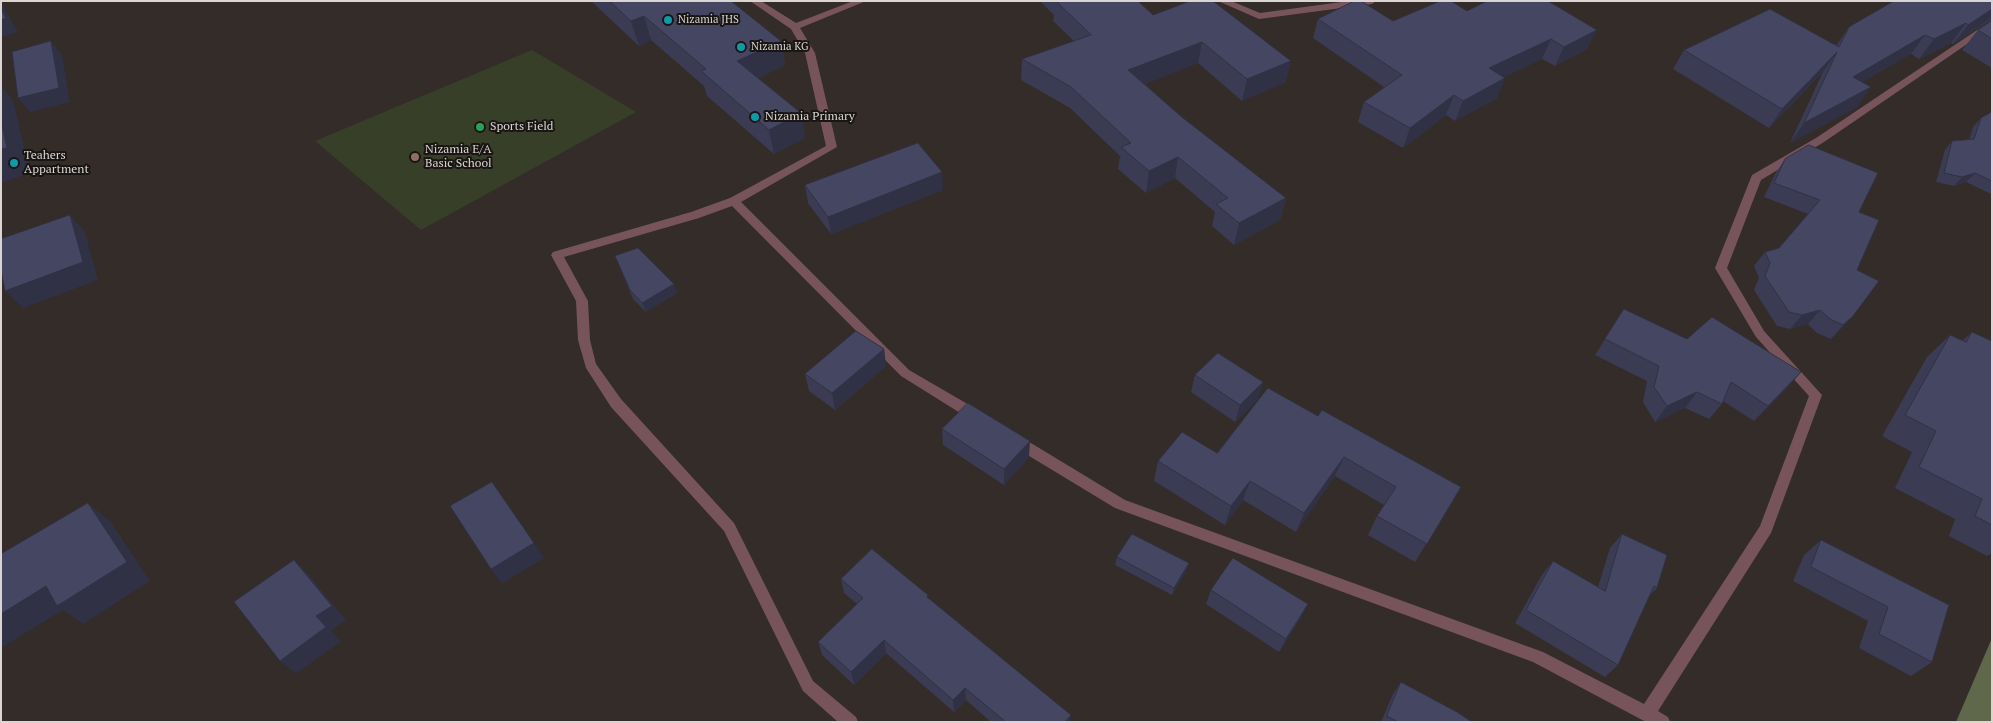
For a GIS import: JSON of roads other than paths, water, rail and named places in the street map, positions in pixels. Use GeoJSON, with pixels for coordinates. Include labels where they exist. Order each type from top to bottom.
{"type":"FeatureCollection","features":[{"type":"Feature","properties":{"kind":"street"},"geometry":{"type":"LineString","coordinates":[[754,1],[795,27],[810,53],[832,147],[734,201],[695,215],[557,255],[575,285],[582,302],[584,340],[590,365],[616,403],[729,527],[808,686],[850,722]]}},
{"type":"Feature","properties":{"kind":"street"},"geometry":{"type":"LineString","coordinates":[[795,27],[862,1]]}},
{"type":"Feature","properties":{"kind":"street"},"geometry":{"type":"LineString","coordinates":[[1222,1],[1259,16],[1372,1]]}},
{"type":"Feature","properties":{"kind":"street"},"geometry":{"type":"LineString","coordinates":[[1647,714],[1766,529],[1816,395],[1760,334],[1721,268],[1756,178],[1820,140],[1992,23]]}},
{"type":"Feature","properties":{"kind":"street"},"geometry":{"type":"LineString","coordinates":[[734,201],[905,373],[988,423]]}},
{"type":"Feature","properties":{"kind":"street"},"geometry":{"type":"LineString","coordinates":[[1004,434],[1120,504],[1538,656],[1662,722]]}},
{"type":"Feature","properties":{"kind":"place","name":"Nizamia JHS"},"geometry":{"type":"Point","coordinates":[668,20]}},
{"type":"Feature","properties":{"kind":"place","name":"Nizamia KG"},"geometry":{"type":"Point","coordinates":[741,47]}},
{"type":"Feature","properties":{"kind":"place","name":"Nizamia Primary"},"geometry":{"type":"Point","coordinates":[755,117]}},
{"type":"Feature","properties":{"kind":"place","name":"Sports Field"},"geometry":{"type":"Point","coordinates":[480,127]}},
{"type":"Feature","properties":{"kind":"place","name":"Nizamia E/A Basic School"},"geometry":{"type":"Point","coordinates":[415,157]}},
{"type":"Feature","properties":{"kind":"place","name":"Teahers Appartment"},"geometry":{"type":"Point","coordinates":[14,163]}}]}
